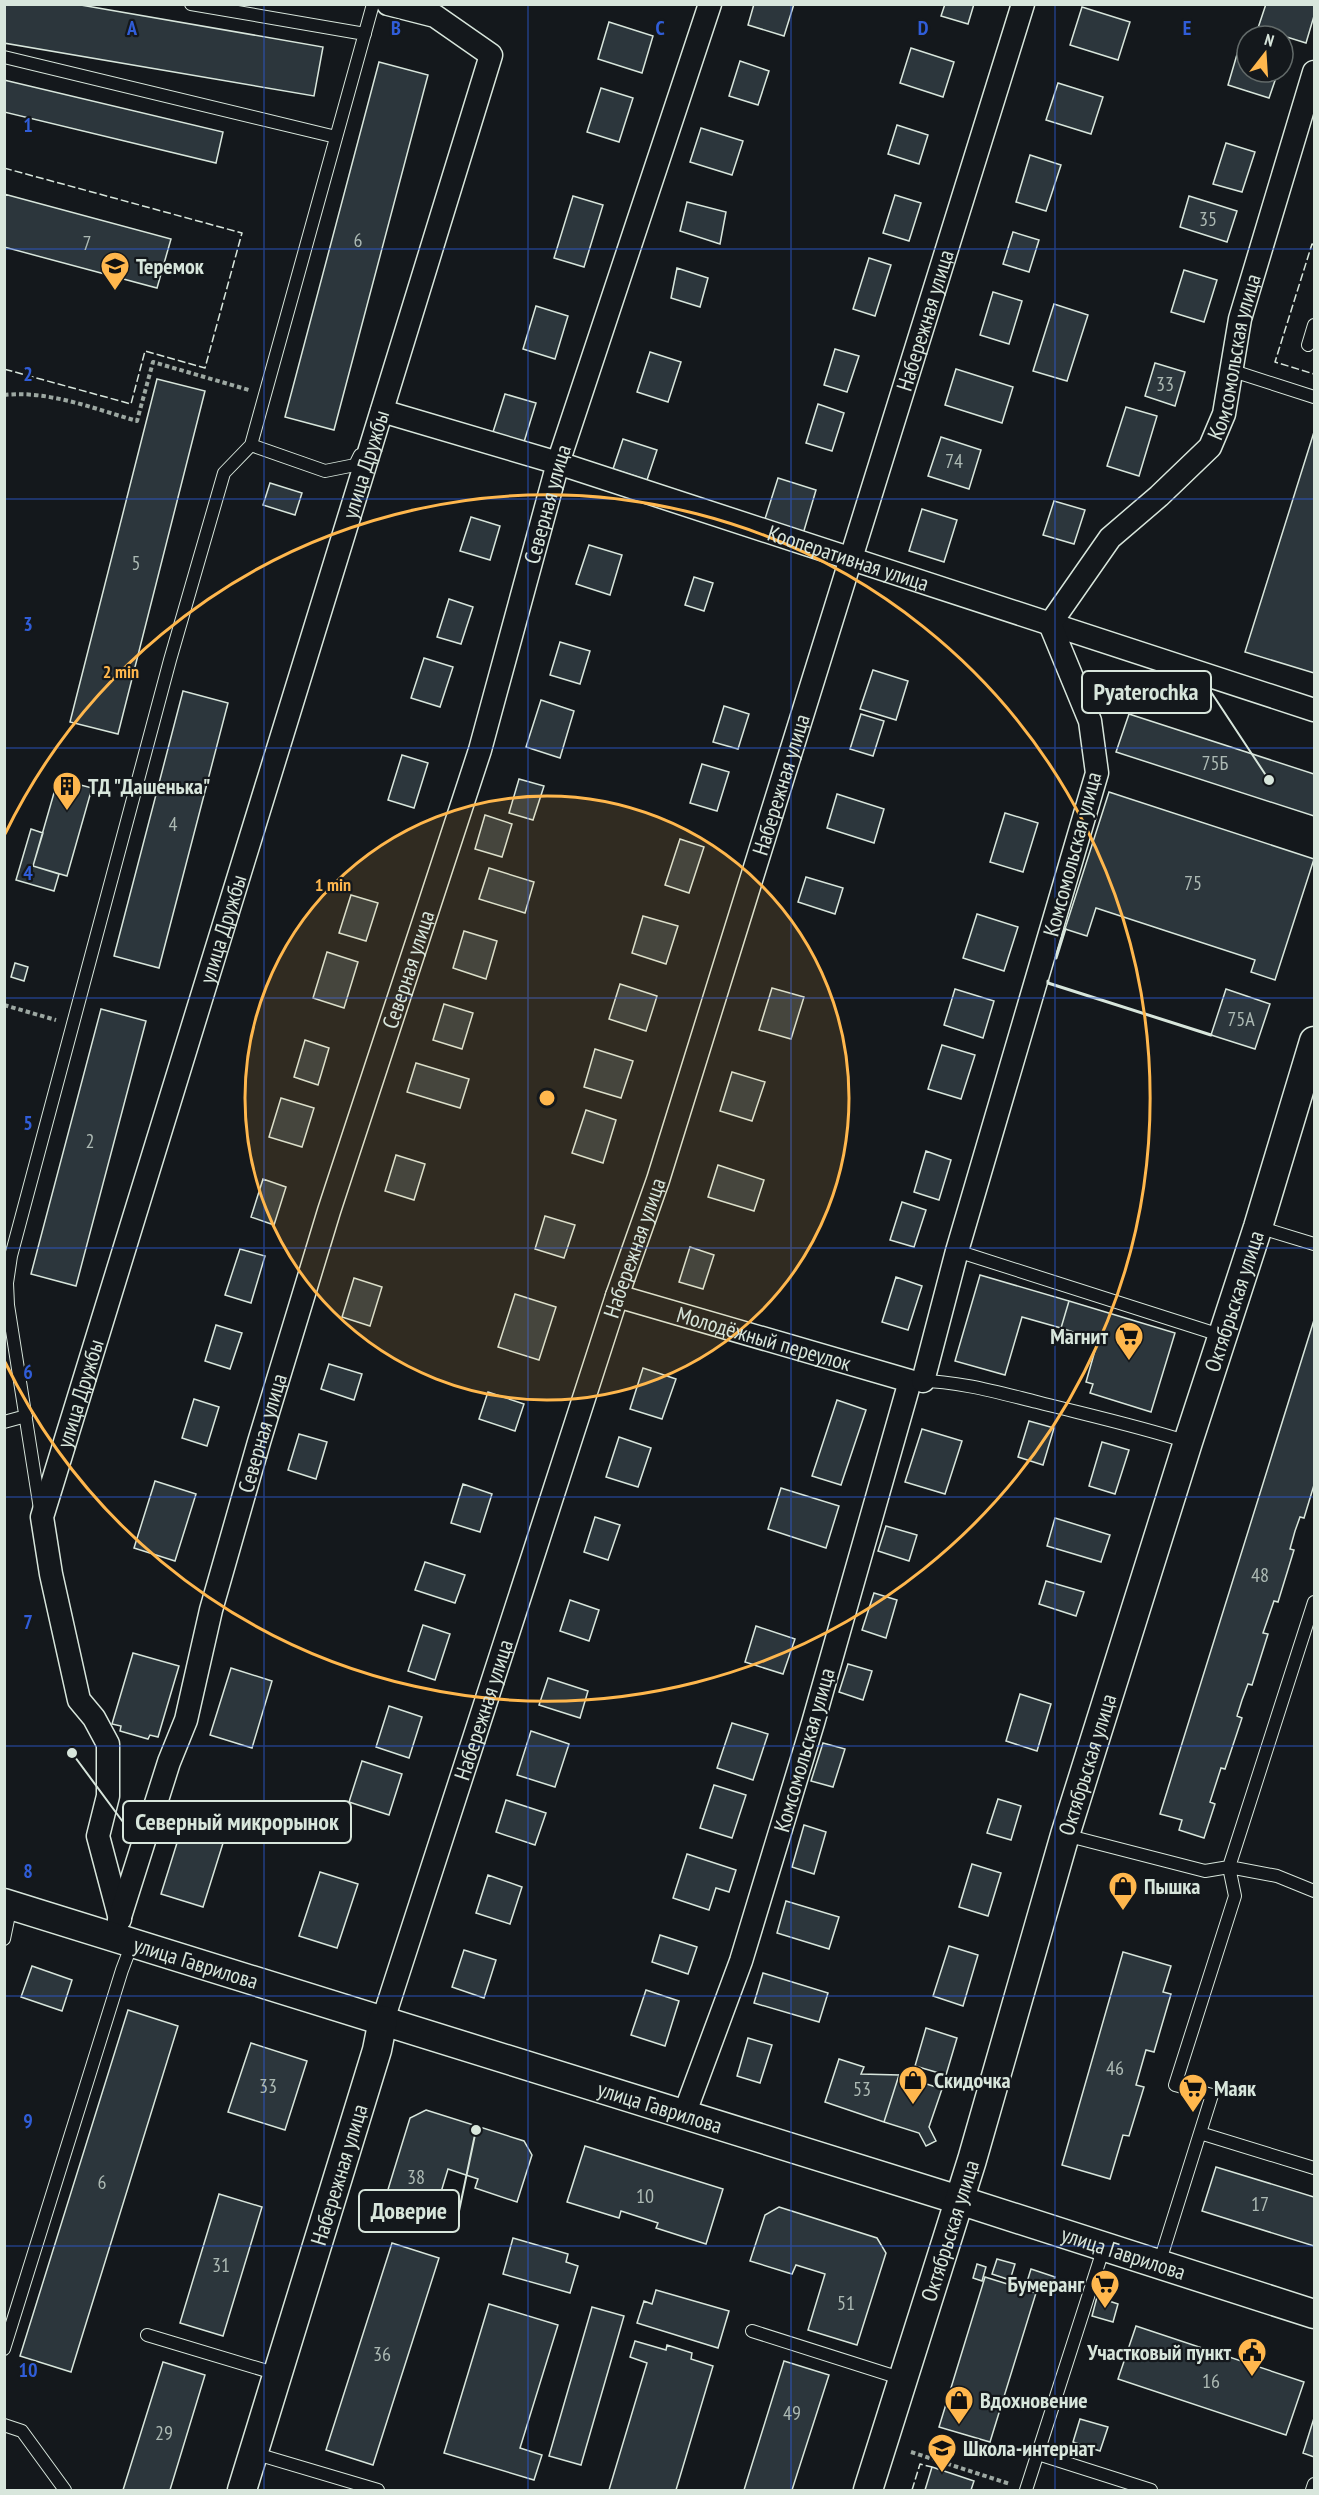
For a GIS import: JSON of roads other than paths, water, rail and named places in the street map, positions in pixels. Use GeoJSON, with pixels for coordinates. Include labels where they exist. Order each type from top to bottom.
{"type":"FeatureCollection","features":[{"type":"Feature","properties":{"kind":"street","name":"улица Дружбы"},"geometry":{"type":"LineString","coordinates":[[122,1932],[98,1836],[108,1796],[108,1744],[94,1718],[79,1700],[51,1574],[42,1517],[491,55],[435,16],[388,4]]}},
{"type":"Feature","properties":{"kind":"street","name":"Северная улица"},"geometry":{"type":"LineString","coordinates":[[122,1932],[169,1762],[186,1720],[197,1665],[230,1543],[329,1211],[480,750],[558,463],[710,4]]}},
{"type":"Feature","properties":{"kind":"street","name":"Набережная улица"},"geometry":{"type":"LineString","coordinates":[[242,2490],[377,2050],[383,2020],[617,1296],[658,1180],[1023,4]]}},
{"type":"Feature","properties":{"kind":"street","name":"Комсомольская улица"},"geometry":{"type":"LineString","coordinates":[[684,2115],[741,1961],[957,1251],[1097,773],[1090,721],[1050,624],[1110,538],[1159,496],[1210,447],[1224,414],[1240,319],[1314,72]]}},
{"type":"Feature","properties":{"kind":"street","name":"Кооперативная улица"},"geometry":{"type":"LineString","coordinates":[[382,411],[558,463],[1314,710]]}},
{"type":"Feature","properties":{"kind":"street","name":"Октябрьская улица"},"geometry":{"type":"LineString","coordinates":[[868,2490],[959,2199],[1065,1835],[1258,1227],[1314,1041]]}},
{"type":"Feature","properties":{"kind":"street","name":"Молодёжный переулок"},"geometry":{"type":"LineString","coordinates":[[617,1296],[916,1381]]}},
{"type":"Feature","properties":{"kind":"street","name":"улица Гаврилова"},"geometry":{"type":"LineString","coordinates":[[8,1904],[122,1932],[383,2020],[959,2199],[1314,2314]]}},
{"type":"Feature","properties":{"kind":"lane"},"geometry":{"type":"LineString","coordinates":[[191,4],[365,34]]}},
{"type":"Feature","properties":{"kind":"lane"},"geometry":{"type":"LineString","coordinates":[[42,1517],[7,1283],[11,1256],[170,660],[224,473],[251,445],[373,4]]}},
{"type":"Feature","properties":{"kind":"lane"},"geometry":{"type":"LineString","coordinates":[[4,57],[336,137]]}},
{"type":"Feature","properties":{"kind":"lane"},"geometry":{"type":"LineString","coordinates":[[1308,345],[1314,325]]}},
{"type":"Feature","properties":{"kind":"lane"},"geometry":{"type":"LineString","coordinates":[[1230,370],[1314,397]]}},
{"type":"Feature","properties":{"kind":"lane"},"geometry":{"type":"LineString","coordinates":[[251,445],[325,471],[355,465],[382,411]]}},
{"type":"Feature","properties":{"kind":"lane"},"geometry":{"type":"LineString","coordinates":[[1258,1227],[1314,1244]]}},
{"type":"Feature","properties":{"kind":"lane"},"geometry":{"type":"LineString","coordinates":[[957,1251],[1222,1336]]}},
{"type":"Feature","properties":{"kind":"lane"},"geometry":{"type":"LineString","coordinates":[[916,1381],[1004,1394],[1148,1429],[1188,1442]]}},
{"type":"Feature","properties":{"kind":"lane"},"geometry":{"type":"LineString","coordinates":[[4,1422],[26,1416]]}},
{"type":"Feature","properties":{"kind":"lane"},"geometry":{"type":"LineString","coordinates":[[1159,2264],[1212,2095],[1175,2085],[1235,1896],[1229,1867],[1314,1602]]}},
{"type":"Feature","properties":{"kind":"lane"},"geometry":{"type":"LineString","coordinates":[[1065,1835],[1205,1871],[1229,1867],[1277,1876],[1314,1891]]}},
{"type":"Feature","properties":{"kind":"lane"},"geometry":{"type":"LineString","coordinates":[[4,1939],[8,1904]]}},
{"type":"Feature","properties":{"kind":"lane"},"geometry":{"type":"LineString","coordinates":[[4,2349],[122,1970],[122,1932]]}},
{"type":"Feature","properties":{"kind":"lane"},"geometry":{"type":"LineString","coordinates":[[1200,2133],[1314,2168]]}},
{"type":"Feature","properties":{"kind":"lane"},"geometry":{"type":"LineString","coordinates":[[1026,2490],[1105,2246]]}},
{"type":"Feature","properties":{"kind":"lane"},"geometry":{"type":"LineString","coordinates":[[752,2331],[903,2379]]}},
{"type":"Feature","properties":{"kind":"lane"},"geometry":{"type":"LineString","coordinates":[[147,2335],[277,2373]]}},
{"type":"Feature","properties":{"kind":"lane"},"geometry":{"type":"LineString","coordinates":[[4,2425],[22,2431],[65,2490]]}},
{"type":"Feature","properties":{"kind":"lane"},"geometry":{"type":"LineString","coordinates":[[253,2452],[378,2490]]}},
{"type":"Feature","properties":{"kind":"lane"},"geometry":{"type":"LineString","coordinates":[[1038,2454],[1150,2490]]}},
{"type":"Feature","properties":{"kind":"lane"},"geometry":{"type":"LineString","coordinates":[[1312,2490],[1314,2484]]}},
{"type":"Feature","properties":{"kind":"place","name":"Теремок"},"geometry":{"type":"Point","coordinates":[115,292]}},
{"type":"Feature","properties":{"kind":"place","name":"Pyaterochka"},"geometry":{"type":"Point","coordinates":[1269,780]}},
{"type":"Feature","properties":{"kind":"place","name":"ТД \"Дашенька\""},"geometry":{"type":"Point","coordinates":[67,812]}},
{"type":"Feature","properties":{"kind":"place","name":"Магнит"},"geometry":{"type":"Point","coordinates":[1129,1362]}},
{"type":"Feature","properties":{"kind":"place","name":"Северный микрорынок"},"geometry":{"type":"Point","coordinates":[72,1753]}},
{"type":"Feature","properties":{"kind":"place","name":"Пышка"},"geometry":{"type":"Point","coordinates":[1123,1912]}},
{"type":"Feature","properties":{"kind":"place","name":"Скидочка"},"geometry":{"type":"Point","coordinates":[913,2106]}},
{"type":"Feature","properties":{"kind":"place","name":"Маяк"},"geometry":{"type":"Point","coordinates":[1193,2114]}},
{"type":"Feature","properties":{"kind":"place","name":"Доверие"},"geometry":{"type":"Point","coordinates":[476,2130]}},
{"type":"Feature","properties":{"kind":"place","name":"Бумеранг"},"geometry":{"type":"Point","coordinates":[1105,2310]}},
{"type":"Feature","properties":{"kind":"place","name":"Участковый пункт"},"geometry":{"type":"Point","coordinates":[1252,2378]}},
{"type":"Feature","properties":{"kind":"place","name":"Вдохновение"},"geometry":{"type":"Point","coordinates":[959,2426]}},
{"type":"Feature","properties":{"kind":"place","name":"Школа-интернат"},"geometry":{"type":"Point","coordinates":[942,2474]}}]}
